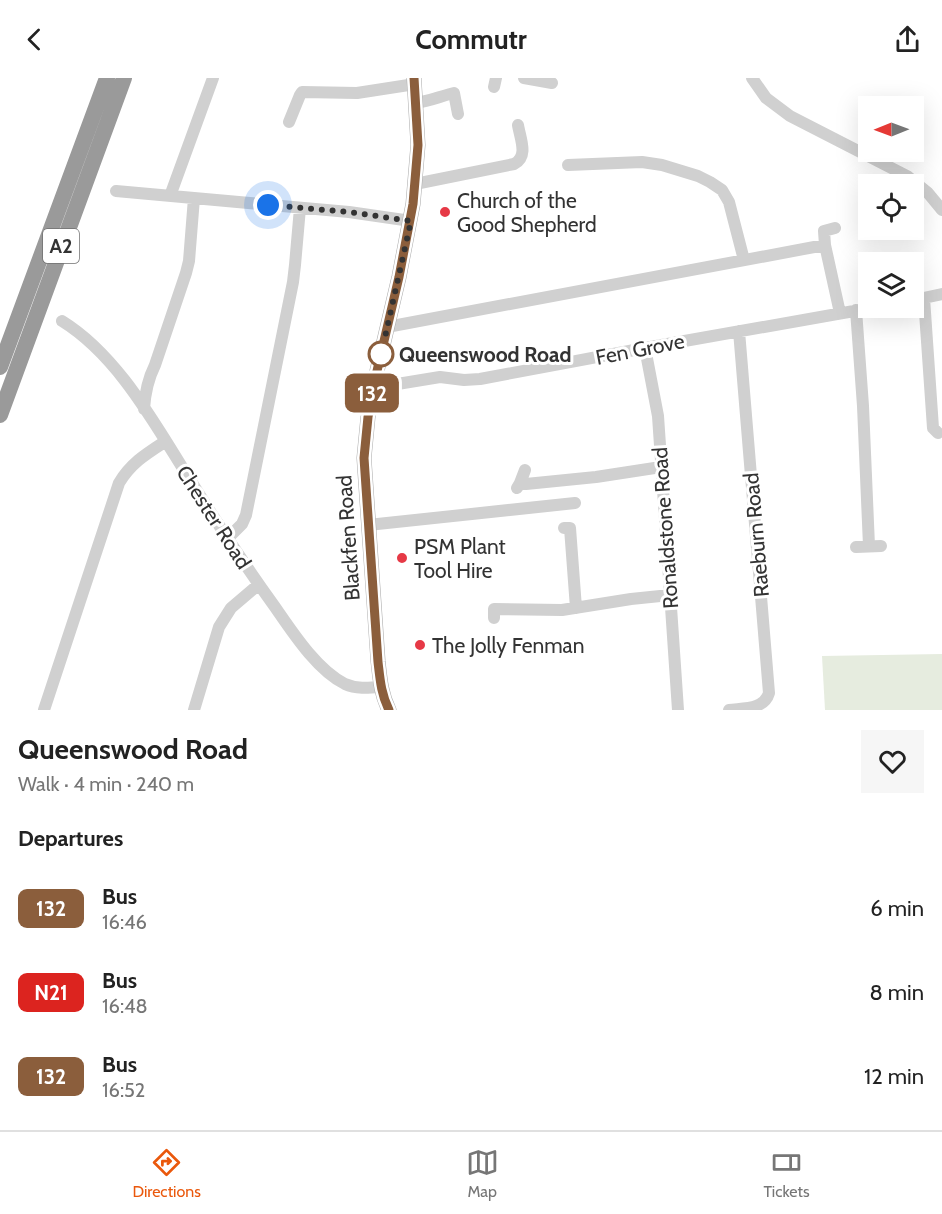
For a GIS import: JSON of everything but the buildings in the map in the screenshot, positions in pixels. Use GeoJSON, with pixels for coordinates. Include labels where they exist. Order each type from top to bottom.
{"type":"FeatureCollection","features":[{"type":"Feature","properties":{"kind":"highway","name":"A2"},"geometry":{"type":"LineString","coordinates":[[0,367],[108,78]]}},
{"type":"Feature","properties":{"kind":"highway","name":"A2"},"geometry":{"type":"LineString","coordinates":[[0,415],[124,78]]}},
{"type":"Feature","properties":{"kind":"main road","name":"Blackfen Road"},"geometry":{"type":"LineString","coordinates":[[389,710],[381,687],[364,458],[373,388],[411,221],[418,145],[414,81]]}},
{"type":"Feature","properties":{"kind":"street"},"geometry":{"type":"LineString","coordinates":[[170,196],[213,78]]}},
{"type":"Feature","properties":{"kind":"street"},"geometry":{"type":"LineString","coordinates":[[524,78],[552,83]]}},
{"type":"Feature","properties":{"kind":"street"},"geometry":{"type":"LineString","coordinates":[[752,78],[766,98],[790,116],[907,176],[942,210]]}},
{"type":"Feature","properties":{"kind":"street"},"geometry":{"type":"LineString","coordinates":[[289,122],[302,92],[357,93],[414,81]]}},
{"type":"Feature","properties":{"kind":"street"},"geometry":{"type":"LineString","coordinates":[[416,103],[454,93],[459,114]]}},
{"type":"Feature","properties":{"kind":"street"},"geometry":{"type":"LineString","coordinates":[[415,184],[519,162],[523,153],[518,125]]}},
{"type":"Feature","properties":{"kind":"street"},"geometry":{"type":"LineString","coordinates":[[568,165],[642,162],[699,176],[722,190],[729,202],[744,260]]}},
{"type":"Feature","properties":{"kind":"street"},"geometry":{"type":"LineString","coordinates":[[116,191],[349,212],[411,221]]}},
{"type":"Feature","properties":{"kind":"street"},"geometry":{"type":"LineString","coordinates":[[144,409],[150,375],[189,261],[194,198]]}},
{"type":"Feature","properties":{"kind":"street"},"geometry":{"type":"LineString","coordinates":[[227,539],[242,524],[246,515],[296,265],[300,208]]}},
{"type":"Feature","properties":{"kind":"street"},"geometry":{"type":"LineString","coordinates":[[835,228],[824,231],[840,313]]}},
{"type":"Feature","properties":{"kind":"street"},"geometry":{"type":"LineString","coordinates":[[387,327],[825,245]]}},
{"type":"Feature","properties":{"kind":"street"},"geometry":{"type":"LineString","coordinates":[[924,298],[942,294]]}},
{"type":"Feature","properties":{"kind":"street"},"geometry":{"type":"LineString","coordinates":[[856,310],[869,546]]}},
{"type":"Feature","properties":{"kind":"street","name":"Fen Grove"},"geometry":{"type":"LineString","coordinates":[[373,388],[440,377],[476,380],[856,310]]}},
{"type":"Feature","properties":{"kind":"street"},"geometry":{"type":"LineString","coordinates":[[921,318],[933,428],[938,433]]}},
{"type":"Feature","properties":{"kind":"street","name":"Chester Road"},"geometry":{"type":"LineString","coordinates":[[62,321],[78,331],[99,351],[128,387],[166,441],[258,585],[308,651],[332,675],[351,687],[381,687]]}},
{"type":"Feature","properties":{"kind":"street","name":"Raeburn Road"},"geometry":{"type":"LineString","coordinates":[[729,710],[759,706],[767,699],[769,693],[740,331]]}},
{"type":"Feature","properties":{"kind":"street","name":"Ronaldstone Road"},"geometry":{"type":"LineString","coordinates":[[645,348],[658,416],[678,710]]}},
{"type":"Feature","properties":{"kind":"street"},"geometry":{"type":"LineString","coordinates":[[128,387],[150,375]]}},
{"type":"Feature","properties":{"kind":"street"},"geometry":{"type":"LineString","coordinates":[[44,710],[118,483],[138,459],[166,441]]}},
{"type":"Feature","properties":{"kind":"street"},"geometry":{"type":"LineString","coordinates":[[525,470],[518,485],[596,477],[661,467]]}},
{"type":"Feature","properties":{"kind":"street"},"geometry":{"type":"LineString","coordinates":[[368,525],[575,503]]}},
{"type":"Feature","properties":{"kind":"street"},"geometry":{"type":"LineString","coordinates":[[564,528],[570,528],[576,608]]}},
{"type":"Feature","properties":{"kind":"street"},"geometry":{"type":"LineString","coordinates":[[194,710],[219,627],[231,608],[258,585]]}},
{"type":"Feature","properties":{"kind":"street"},"geometry":{"type":"LineString","coordinates":[[490,612],[576,608],[670,595]]}},
{"type":"Feature","properties":{"kind":"shaded area"},"geometry":{"type":"Polygon","coordinates":[[[942,654],[942,710],[825,710],[822,656],[942,654]]]}},
{"type":"Feature","properties":{"kind":"bus line","name":"132"},"geometry":{"type":"LineString","coordinates":[[389,710],[381,687],[378,662],[364,458],[373,388],[399,277],[413,204],[418,145],[414,78]]}},
{"type":"Feature","properties":{"kind":"place","name":"Church of the Good Shepherd"},"geometry":{"type":"Point","coordinates":[445,212]}},
{"type":"Feature","properties":{"kind":"place","name":"Queenswood Road"},"geometry":{"type":"Point","coordinates":[381,354]}},
{"type":"Feature","properties":{"kind":"place","name":"PSM Plant Tool Hire"},"geometry":{"type":"Point","coordinates":[402,558]}},
{"type":"Feature","properties":{"kind":"place","name":"The Jolly Fenman"},"geometry":{"type":"Point","coordinates":[420,645]}},
{"type":"Feature","properties":{"kind":"route"},"geometry":{"type":"LineString","coordinates":[[268,205],[349,212],[411,221],[379,364],[381,354]]}}]}
